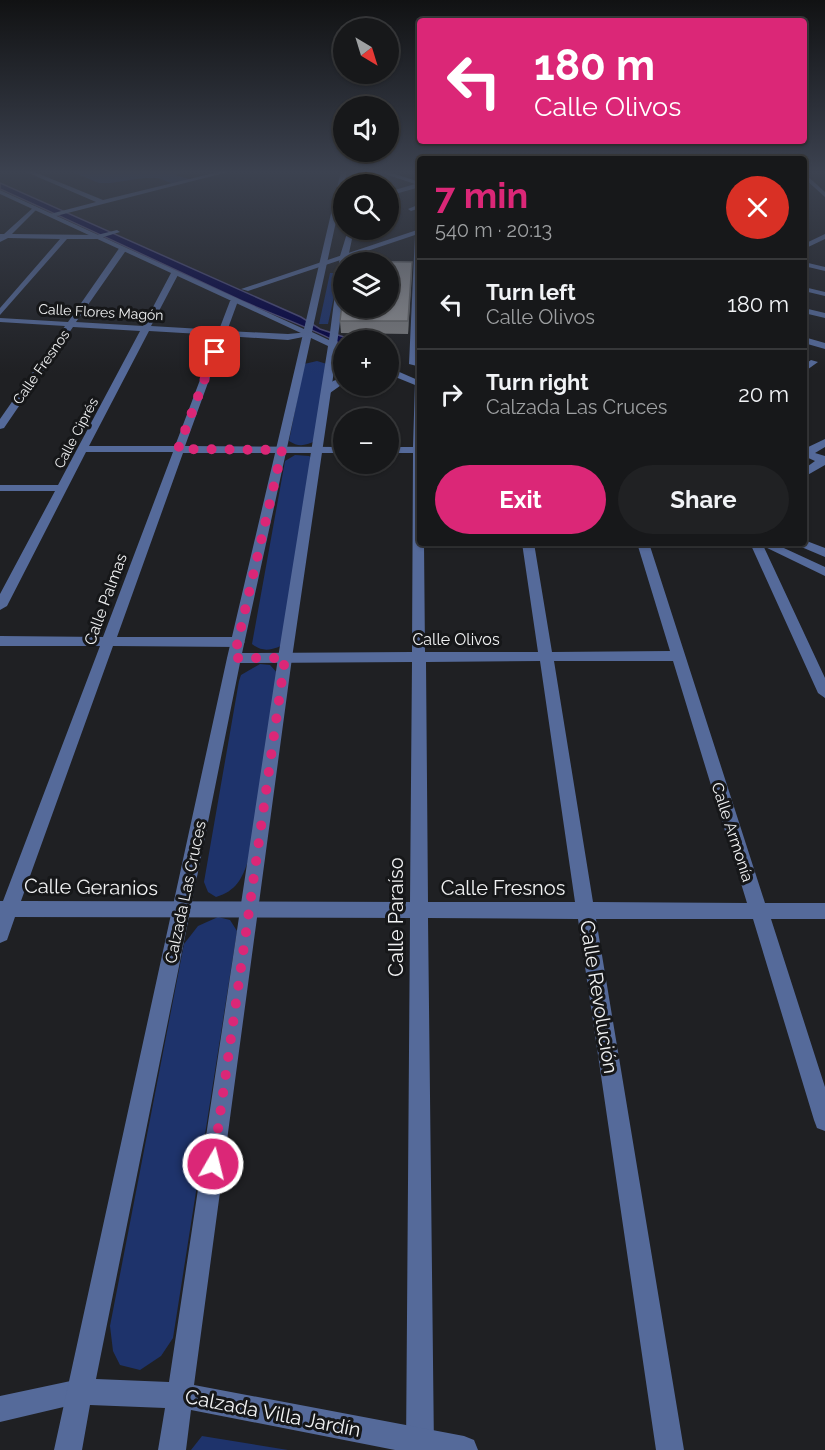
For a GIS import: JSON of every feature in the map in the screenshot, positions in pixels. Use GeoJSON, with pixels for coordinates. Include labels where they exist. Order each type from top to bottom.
{"type":"FeatureCollection","features":[{"type":"Feature","properties":{"kind":"street"},"geometry":{"type":"LineString","coordinates":[[0,314],[64,239]]}},
{"type":"Feature","properties":{"kind":"street"},"geometry":{"type":"LineString","coordinates":[[104,239],[282,323],[310,327],[333,340]]}},
{"type":"Feature","properties":{"kind":"street","name":"Calzada Las Cruces"},"geometry":{"type":"LineString","coordinates":[[68,1450],[236,650],[329,239]]}},
{"type":"Feature","properties":{"kind":"street"},"geometry":{"type":"LineString","coordinates":[[373,252],[402,239]]}},
{"type":"Feature","properties":{"kind":"street","name":"Calle Fresnos"},"geometry":{"type":"LineString","coordinates":[[0,426],[123,249]]}},
{"type":"Feature","properties":{"kind":"street"},"geometry":{"type":"LineString","coordinates":[[414,364],[417,250]]}},
{"type":"Feature","properties":{"kind":"street"},"geometry":{"type":"LineString","coordinates":[[807,265],[825,269]]}},
{"type":"Feature","properties":{"kind":"street"},"geometry":{"type":"LineString","coordinates":[[323,267],[333,266]]}},
{"type":"Feature","properties":{"kind":"street"},"geometry":{"type":"LineString","coordinates":[[244,289],[323,267],[333,266]]}},
{"type":"Feature","properties":{"kind":"street","name":"Calle Ciprés"},"geometry":{"type":"LineString","coordinates":[[0,606],[175,273]]}},
{"type":"Feature","properties":{"kind":"street"},"geometry":{"type":"LineString","coordinates":[[807,290],[825,294]]}},
{"type":"Feature","properties":{"kind":"street","name":"Calle Palmas"},"geometry":{"type":"LineString","coordinates":[[0,934],[4,909],[234,301]]}},
{"type":"Feature","properties":{"kind":"street"},"geometry":{"type":"LineString","coordinates":[[807,311],[825,316]]}},
{"type":"Feature","properties":{"kind":"street","name":"Calle Flores Magón"},"geometry":{"type":"LineString","coordinates":[[0,320],[288,337],[310,327]]}},
{"type":"Feature","properties":{"kind":"street"},"geometry":{"type":"LineString","coordinates":[[282,323],[304,322],[333,340]]}},
{"type":"Feature","properties":{"kind":"street"},"geometry":{"type":"LineString","coordinates":[[807,341],[825,346]]}},
{"type":"Feature","properties":{"kind":"street"},"geometry":{"type":"LineString","coordinates":[[172,1450],[285,658],[333,362]]}},
{"type":"Feature","properties":{"kind":"street"},"geometry":{"type":"LineString","coordinates":[[807,367],[814,362]]}},
{"type":"Feature","properties":{"kind":"street"},"geometry":{"type":"LineString","coordinates":[[399,375],[417,383]]}},
{"type":"Feature","properties":{"kind":"street"},"geometry":{"type":"LineString","coordinates":[[327,391],[333,386]]}},
{"type":"Feature","properties":{"kind":"street"},"geometry":{"type":"LineString","coordinates":[[82,449],[333,450]]}},
{"type":"Feature","properties":{"kind":"street"},"geometry":{"type":"LineString","coordinates":[[399,450],[417,450]]}},
{"type":"Feature","properties":{"kind":"street"},"geometry":{"type":"LineString","coordinates":[[807,469],[817,452]]}},
{"type":"Feature","properties":{"kind":"street"},"geometry":{"type":"LineString","coordinates":[[0,488],[62,488]]}},
{"type":"Feature","properties":{"kind":"street"},"geometry":{"type":"LineString","coordinates":[[807,545],[825,553]]}},
{"type":"Feature","properties":{"kind":"street","name":"Calle Paraíso"},"geometry":{"type":"LineString","coordinates":[[419,546],[420,1446]]}},
{"type":"Feature","properties":{"kind":"street","name":"Calle Revolución"},"geometry":{"type":"LineString","coordinates":[[528,546],[670,1450]]}},
{"type":"Feature","properties":{"kind":"street","name":"Calle Armonía"},"geometry":{"type":"LineString","coordinates":[[644,546],[825,1120]]}},
{"type":"Feature","properties":{"kind":"street"},"geometry":{"type":"LineString","coordinates":[[757,546],[825,693]]}},
{"type":"Feature","properties":{"kind":"street"},"geometry":{"type":"LineString","coordinates":[[769,546],[825,572]]}},
{"type":"Feature","properties":{"kind":"street","name":"Calle Olivos"},"geometry":{"type":"LineString","coordinates":[[0,640],[107,641],[236,650],[285,658],[677,656]]}},
{"type":"Feature","properties":{"kind":"street","name":"Calle Geranios"},"geometry":{"type":"LineString","coordinates":[[4,909],[182,910]]}},
{"type":"Feature","properties":{"kind":"street","name":"Calle Fresnos"},"geometry":{"type":"LineString","coordinates":[[182,910],[825,911]]}},
{"type":"Feature","properties":{"kind":"street","name":"Calzada Villa Jardín"},"geometry":{"type":"LineString","coordinates":[[0,1409],[80,1392],[180,1395],[420,1446],[464,1450]]}},
{"type":"Feature","properties":{"kind":"shaded area"},"geometry":{"type":"Polygon","coordinates":[[[109,239],[125,239],[301,317],[320,329],[333,333],[333,340],[238,299],[109,239]]]}},
{"type":"Feature","properties":{"kind":"shaded area"},"geometry":{"type":"Polygon","coordinates":[[[330,273],[333,273],[333,301],[328,324],[319,324],[330,273]]]}},
{"type":"Feature","properties":{"kind":"shaded area"},"geometry":{"type":"Polygon","coordinates":[[[317,361],[327,364],[315,441],[299,445],[289,441],[304,364],[317,361]]]}},
{"type":"Feature","properties":{"kind":"shaded area"},"geometry":{"type":"Polygon","coordinates":[[[295,455],[312,458],[288,642],[266,650],[252,644],[285,461],[295,455]]]}},
{"type":"Feature","properties":{"kind":"shaded area"},"geometry":{"type":"Polygon","coordinates":[[[260,664],[270,665],[280,676],[248,861],[237,884],[216,897],[208,892],[204,882],[239,681],[241,675],[260,664]]]}},
{"type":"Feature","properties":{"kind":"shaded area"},"geometry":{"type":"Polygon","coordinates":[[[218,917],[230,920],[237,931],[173,1338],[161,1356],[140,1370],[120,1365],[113,1351],[110,1326],[184,944],[198,926],[218,917]]]}},
{"type":"Feature","properties":{"kind":"shaded area"},"geometry":{"type":"Polygon","coordinates":[[[202,1436],[288,1450],[191,1450],[202,1436]]]}},
{"type":"Feature","properties":{"kind":"building"},"geometry":{"type":"Polygon","coordinates":[[[399,262],[412,262],[408,321],[340,321],[340,318],[399,318],[399,262]]]}},
{"type":"Feature","properties":{"kind":"route"},"geometry":{"type":"LineString","coordinates":[[213,1164],[285,658],[234,658],[282,450],[178,449],[215,352]]}}]}
